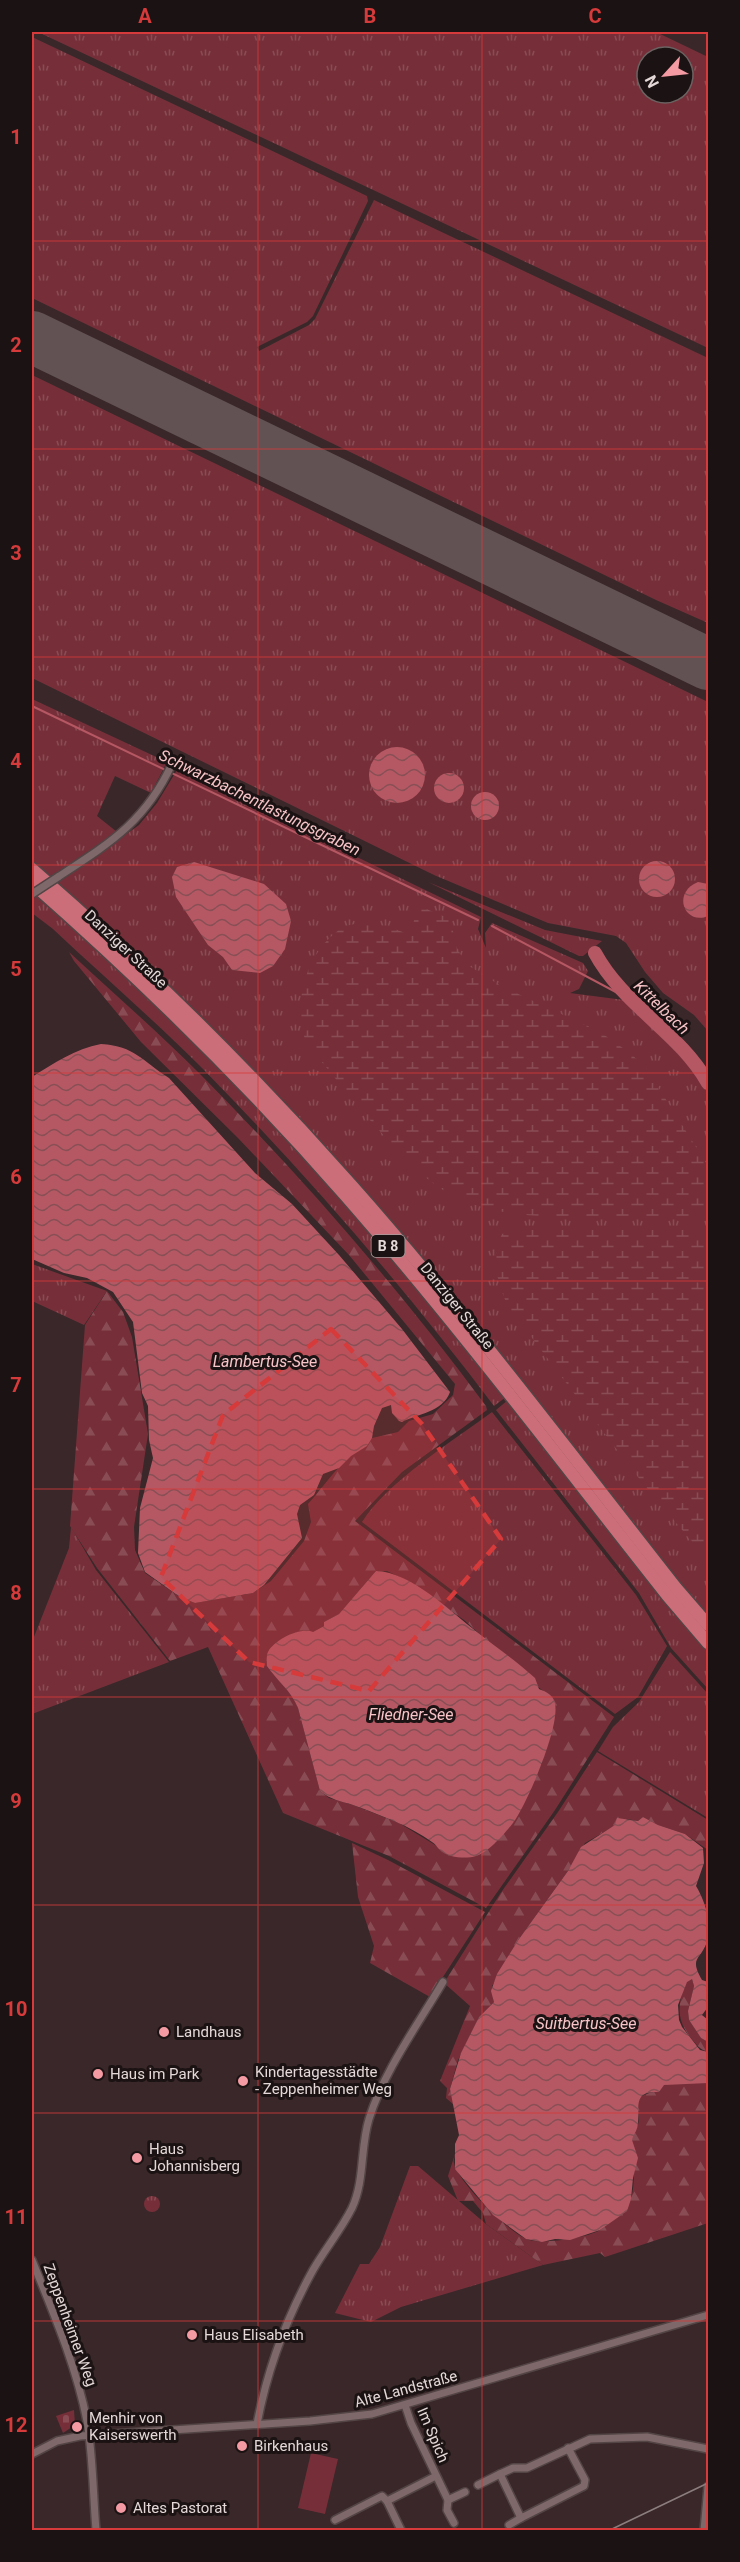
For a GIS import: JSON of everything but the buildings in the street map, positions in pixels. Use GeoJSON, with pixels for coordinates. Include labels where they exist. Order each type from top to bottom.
{"type":"FeatureCollection","features":[{"type":"Feature","properties":{"kind":"highway","name":"Danziger Straße"},"geometry":{"type":"LineString","coordinates":[[32,869],[175,1001],[278,1106],[352,1187],[424,1270],[676,1588],[708,1625]]}},
{"type":"Feature","properties":{"kind":"highway","name":"Danziger Straße"},"geometry":{"type":"LineString","coordinates":[[32,883],[167,1008],[270,1113],[344,1194],[415,1278],[667,1595],[708,1643]]}},
{"type":"Feature","properties":{"kind":"street"},"geometry":{"type":"LineString","coordinates":[[32,895],[136,821],[161,787],[172,764]]}},
{"type":"Feature","properties":{"kind":"street"},"geometry":{"type":"LineString","coordinates":[[257,2424],[275,2358],[296,2305],[314,2269],[353,2206],[360,2182],[368,2122],[377,2096],[442,1982]]}},
{"type":"Feature","properties":{"kind":"street","name":"Zeppenheimer Weg"},"geometry":{"type":"LineString","coordinates":[[32,2260],[77,2380],[89,2435],[96,2530]]}},
{"type":"Feature","properties":{"kind":"street","name":"Alte Landstraße"},"geometry":{"type":"LineString","coordinates":[[32,2454],[57,2441],[89,2435],[353,2417],[405,2405],[708,2315]]}},
{"type":"Feature","properties":{"kind":"street","name":"Im Spich"},"geometry":{"type":"LineString","coordinates":[[405,2405],[448,2500],[447,2510],[456,2528]]}},
{"type":"Feature","properties":{"kind":"street"},"geometry":{"type":"LineString","coordinates":[[478,2485],[513,2468],[527,2468],[590,2439],[647,2437],[708,2449]]}},
{"type":"Feature","properties":{"kind":"street"},"geometry":{"type":"LineString","coordinates":[[509,2525],[584,2486],[585,2480],[568,2448]]}},
{"type":"Feature","properties":{"kind":"street"},"geometry":{"type":"LineString","coordinates":[[500,2474],[521,2518]]}},
{"type":"Feature","properties":{"kind":"street","name":"Im Spich"},"geometry":{"type":"LineString","coordinates":[[335,2520],[382,2496],[387,2501],[436,2476]]}},
{"type":"Feature","properties":{"kind":"street"},"geometry":{"type":"LineString","coordinates":[[704,2530],[708,2486]]}},
{"type":"Feature","properties":{"kind":"street"},"geometry":{"type":"LineString","coordinates":[[448,2500],[465,2492]]}},
{"type":"Feature","properties":{"kind":"street"},"geometry":{"type":"LineString","coordinates":[[387,2501],[401,2530]]}},
{"type":"Feature","properties":{"kind":"highlighted area"},"geometry":{"type":"Polygon","coordinates":[[[331,1329],[422,1424],[501,1539],[369,1691],[249,1662],[161,1577],[223,1415],[331,1329]]]}},
{"type":"Feature","properties":{"kind":"green space"},"geometry":{"type":"Polygon","coordinates":[[[38,32],[656,32],[683,45],[635,45],[635,105],[695,105],[695,51],[708,57],[708,348],[38,32]]]}},
{"type":"Feature","properties":{"kind":"green space"},"geometry":{"type":"Polygon","coordinates":[[[32,37],[367,196],[368,201],[313,316],[307,322],[257,347],[259,351],[309,325],[315,319],[374,200],[708,358],[708,623],[656,600],[32,298],[32,37]]]}},
{"type":"Feature","properties":{"kind":"green space"},"geometry":{"type":"Polygon","coordinates":[[[32,375],[708,702],[708,1031],[694,1015],[663,993],[645,972],[626,943],[616,936],[548,923],[434,875],[32,678],[32,375]]]}},
{"type":"Feature","properties":{"kind":"green space"},"geometry":{"type":"Polygon","coordinates":[[[32,699],[167,762],[151,793],[115,776],[97,816],[117,832],[32,889],[32,699]]]}},
{"type":"Feature","properties":{"kind":"green space"},"geometry":{"type":"Polygon","coordinates":[[[177,770],[481,917],[478,929],[486,948],[485,933],[492,923],[583,963],[588,971],[579,989],[570,993],[624,1000],[702,1078],[708,1090],[708,1617],[680,1585],[428,1266],[283,1100],[181,998],[56,884],[139,825],[157,803],[177,770]]]}},
{"type":"Feature","properties":{"kind":"green space"},"geometry":{"type":"Polygon","coordinates":[[[428,882],[545,930],[602,941],[583,956],[579,956],[428,882]]]}},
{"type":"Feature","properties":{"kind":"green space"},"geometry":{"type":"Polygon","coordinates":[[[38,894],[117,966],[232,1078],[306,1156],[404,1270],[506,1397],[494,1406],[390,1275],[242,1109],[166,1033],[53,929],[32,913],[32,898],[38,894]]]}},
{"type":"Feature","properties":{"kind":"green space"},"geometry":{"type":"Polygon","coordinates":[[[417,905],[450,919],[457,948],[466,964],[501,986],[600,1032],[630,1053],[646,1068],[708,1166],[708,1216],[556,1217],[508,1213],[485,1208],[442,1189],[422,1174],[392,1144],[307,1044],[302,1030],[301,998],[304,982],[317,953],[339,930],[355,924],[375,924],[411,936],[417,905]]]}},
{"type":"Feature","properties":{"kind":"green space"},"geometry":{"type":"Polygon","coordinates":[[[69,952],[183,1057],[275,1152],[384,1276],[486,1406],[487,1410],[402,1472],[355,1521],[614,1717],[555,1810],[486,1908],[389,1856],[283,1813],[208,1647],[170,1661],[97,1568],[70,1526],[85,1325],[107,1291],[123,1312],[132,1337],[148,1434],[134,1527],[135,1550],[145,1573],[180,1597],[195,1603],[253,1593],[271,1581],[304,1541],[311,1522],[308,1504],[339,1467],[368,1444],[372,1438],[398,1432],[409,1421],[433,1414],[453,1395],[455,1384],[349,1255],[238,1138],[141,1042],[69,952]],[[376,1571],[339,1614],[324,1622],[324,1626],[313,1632],[298,1632],[285,1638],[283,1684],[293,1695],[298,1708],[320,1791],[329,1798],[399,1823],[440,1848],[495,1843],[512,1824],[542,1763],[553,1700],[464,1620],[410,1582],[387,1571],[376,1571]]]}},
{"type":"Feature","properties":{"kind":"green space"},"geometry":{"type":"Polygon","coordinates":[[[519,1228],[682,1228],[708,1232],[708,1561],[633,1471],[507,1305],[496,1270],[496,1253],[502,1234],[519,1228]]]}},
{"type":"Feature","properties":{"kind":"green space"},"geometry":{"type":"Polygon","coordinates":[[[32,1264],[107,1291],[84,1325],[32,1301],[32,1264]]]}},
{"type":"Feature","properties":{"kind":"green space"},"geometry":{"type":"Polygon","coordinates":[[[508,1400],[664,1599],[708,1651],[708,1689],[671,1648],[639,1593],[496,1410],[508,1400]]]}},
{"type":"Feature","properties":{"kind":"green space"},"geometry":{"type":"Polygon","coordinates":[[[492,1412],[636,1595],[667,1646],[638,1697],[615,1714],[362,1522],[387,1492],[404,1477],[492,1412]]]}},
{"type":"Feature","properties":{"kind":"green space"},"geometry":{"type":"Polygon","coordinates":[[[71,1527],[96,1570],[169,1662],[32,1714],[32,1642],[69,1548],[71,1527]]]}},
{"type":"Feature","properties":{"kind":"green space"},"geometry":{"type":"Polygon","coordinates":[[[670,1652],[708,1694],[708,1818],[598,1751],[613,1727],[639,1702],[670,1652]]]}},
{"type":"Feature","properties":{"kind":"green space"},"geometry":{"type":"Polygon","coordinates":[[[597,1752],[708,1820],[708,1850],[685,1834],[643,1817],[638,1821],[627,1819],[585,1843],[568,1871],[519,1939],[492,1986],[494,2002],[479,2017],[458,2060],[450,2089],[454,2105],[446,2098],[447,2088],[440,2081],[470,2006],[444,1983],[500,1894],[597,1752]]]}},
{"type":"Feature","properties":{"kind":"green space"},"geometry":{"type":"Polygon","coordinates":[[[352,1843],[485,1912],[430,1997],[370,1963],[374,1946],[358,1897],[352,1843]]]}},
{"type":"Feature","properties":{"kind":"green space"},"geometry":{"type":"Polygon","coordinates":[[[688,1979],[692,1979],[694,1986],[688,2011],[689,2020],[701,2038],[708,2042],[708,2052],[690,2037],[680,2016],[680,2002],[688,1979]]]}},
{"type":"Feature","properties":{"kind":"green space"},"geometry":{"type":"Polygon","coordinates":[[[708,2083],[708,2223],[605,2257],[600,2253],[543,2265],[486,2224],[483,2213],[473,2201],[458,2201],[448,2176],[455,2154],[454,2163],[464,2182],[498,2218],[521,2236],[529,2240],[554,2241],[585,2236],[600,2230],[622,2210],[631,2198],[634,2169],[632,2141],[639,2121],[637,2101],[652,2092],[659,2092],[663,2085],[708,2083]]]}},
{"type":"Feature","properties":{"kind":"green space"},"geometry":{"type":"Polygon","coordinates":[[[410,2166],[418,2166],[486,2224],[543,2265],[401,2307],[371,2322],[335,2313],[360,2264],[369,2264],[380,2247],[410,2166]]]}},
{"type":"Feature","properties":{"kind":"green space"},"geometry":{"type":"Polygon","coordinates":[[[152,2196],[160,2204],[152,2212],[144,2204],[152,2196]]]}},
{"type":"Feature","properties":{"kind":"green space"},"geometry":{"type":"Polygon","coordinates":[[[74,2410],[75,2425],[63,2433],[56,2416],[74,2410]]]}},
{"type":"Feature","properties":{"kind":"green space"},"geometry":{"type":"Polygon","coordinates":[[[311,2453],[338,2459],[325,2514],[298,2508],[311,2453]]]}},
{"type":"Feature","properties":{"kind":"water"},"geometry":{"type":"Polygon","coordinates":[[[397,747],[408,749],[417,755],[423,764],[425,775],[423,786],[417,795],[408,801],[397,803],[386,801],[377,795],[371,786],[369,775],[371,764],[377,755],[386,749],[397,747]]]}},
{"type":"Feature","properties":{"kind":"water"},"geometry":{"type":"Polygon","coordinates":[[[449,773],[459,778],[464,788],[459,798],[449,803],[439,798],[434,788],[439,778],[449,773]]]}},
{"type":"Feature","properties":{"kind":"water"},"geometry":{"type":"Polygon","coordinates":[[[485,792],[495,796],[499,806],[495,816],[485,820],[475,816],[471,806],[475,796],[485,792]]]}},
{"type":"Feature","properties":{"kind":"water"},"geometry":{"type":"Polygon","coordinates":[[[657,861],[670,866],[675,879],[670,892],[657,897],[644,892],[639,879],[644,866],[657,861]]]}},
{"type":"Feature","properties":{"kind":"water"},"geometry":{"type":"Polygon","coordinates":[[[194,862],[264,884],[286,904],[291,921],[285,949],[273,966],[260,973],[232,970],[223,957],[208,945],[176,897],[172,877],[177,867],[194,862]]]}},
{"type":"Feature","properties":{"kind":"water"},"geometry":{"type":"Polygon","coordinates":[[[698,882],[708,884],[708,916],[700,918],[688,913],[683,900],[690,887],[698,882]]]}},
{"type":"Feature","properties":{"kind":"water","name":"Lambertus-See"},"geometry":{"type":"Polygon","coordinates":[[[101,1044],[113,1045],[138,1055],[169,1078],[255,1173],[292,1204],[339,1255],[402,1329],[450,1392],[447,1399],[436,1408],[402,1422],[392,1413],[391,1405],[382,1408],[367,1446],[351,1456],[339,1468],[323,1474],[314,1495],[300,1505],[297,1514],[302,1538],[264,1585],[253,1593],[195,1603],[180,1597],[145,1572],[138,1553],[140,1508],[153,1458],[149,1440],[148,1406],[142,1393],[133,1322],[113,1292],[87,1278],[64,1273],[32,1259],[32,1077],[74,1053],[101,1044]]]}},
{"type":"Feature","properties":{"kind":"water","name":"Fliedner-See"},"geometry":{"type":"Polygon","coordinates":[[[376,1571],[403,1578],[430,1594],[528,1672],[535,1678],[539,1689],[553,1698],[555,1715],[553,1730],[526,1800],[506,1832],[476,1856],[463,1858],[449,1855],[410,1828],[332,1798],[320,1791],[298,1708],[292,1696],[267,1666],[268,1652],[271,1647],[295,1633],[313,1632],[324,1626],[324,1622],[339,1614],[376,1571]]]}},
{"type":"Feature","properties":{"kind":"water","name":"Suitbertus-See"},"geometry":{"type":"Polygon","coordinates":[[[643,1817],[685,1834],[703,1848],[704,1863],[696,1886],[705,1905],[709,1921],[709,1936],[696,1967],[702,1980],[708,1982],[708,2007],[702,2015],[708,2020],[708,2042],[701,2038],[689,2020],[688,2011],[694,1986],[692,1979],[687,1982],[678,2005],[682,2027],[700,2050],[708,2052],[708,2083],[664,2085],[659,2092],[650,2092],[641,2097],[637,2127],[632,2140],[638,2158],[627,2211],[600,2230],[570,2240],[555,2239],[542,2242],[526,2239],[493,2215],[455,2169],[455,2144],[459,2135],[450,2089],[461,2053],[479,2017],[494,2002],[491,1991],[497,1974],[568,1871],[581,1847],[615,1825],[617,1818],[638,1821],[643,1817]]]}},
{"type":"Feature","properties":{"kind":"waterway","name":"Schwarzbachentlastungsgraben"},"geometry":{"type":"LineString","coordinates":[[32,706],[478,920]]}},
{"type":"Feature","properties":{"kind":"waterway","name":"Schwarzbachentlastungsgraben"},"geometry":{"type":"LineString","coordinates":[[492,926],[627,998]]}},
{"type":"Feature","properties":{"kind":"waterway","name":"Kittelbach"},"geometry":{"type":"LineString","coordinates":[[595,953],[620,988],[682,1048],[708,1083]]}},
{"type":"Feature","properties":{"kind":"taxiway"},"geometry":{"type":"LineString","coordinates":[[672,646],[708,661]]}},
{"type":"Feature","properties":{"kind":"runway"},"geometry":{"type":"LineString","coordinates":[[32,337],[708,664]]}},
{"type":"Feature","properties":{"kind":"tram line"},"geometry":{"type":"LineString","coordinates":[[610,2530],[708,2483]]}},
{"type":"Feature","properties":{"kind":"place","name":"Landhaus"},"geometry":{"type":"Point","coordinates":[164,2032]}},
{"type":"Feature","properties":{"kind":"place","name":"Haus im Park"},"geometry":{"type":"Point","coordinates":[98,2074]}},
{"type":"Feature","properties":{"kind":"place","name":"Kindertagesstädte - Zeppenheimer Weg"},"geometry":{"type":"Point","coordinates":[243,2081]}},
{"type":"Feature","properties":{"kind":"place","name":"Haus Johannisberg"},"geometry":{"type":"Point","coordinates":[137,2158]}},
{"type":"Feature","properties":{"kind":"place","name":"Haus Elisabeth"},"geometry":{"type":"Point","coordinates":[192,2335]}},
{"type":"Feature","properties":{"kind":"place","name":"Menhir von Kaiserswerth"},"geometry":{"type":"Point","coordinates":[77,2427]}},
{"type":"Feature","properties":{"kind":"place","name":"Birkenhaus"},"geometry":{"type":"Point","coordinates":[242,2446]}},
{"type":"Feature","properties":{"kind":"place","name":"Altes Pastorat"},"geometry":{"type":"Point","coordinates":[121,2508]}}]}
